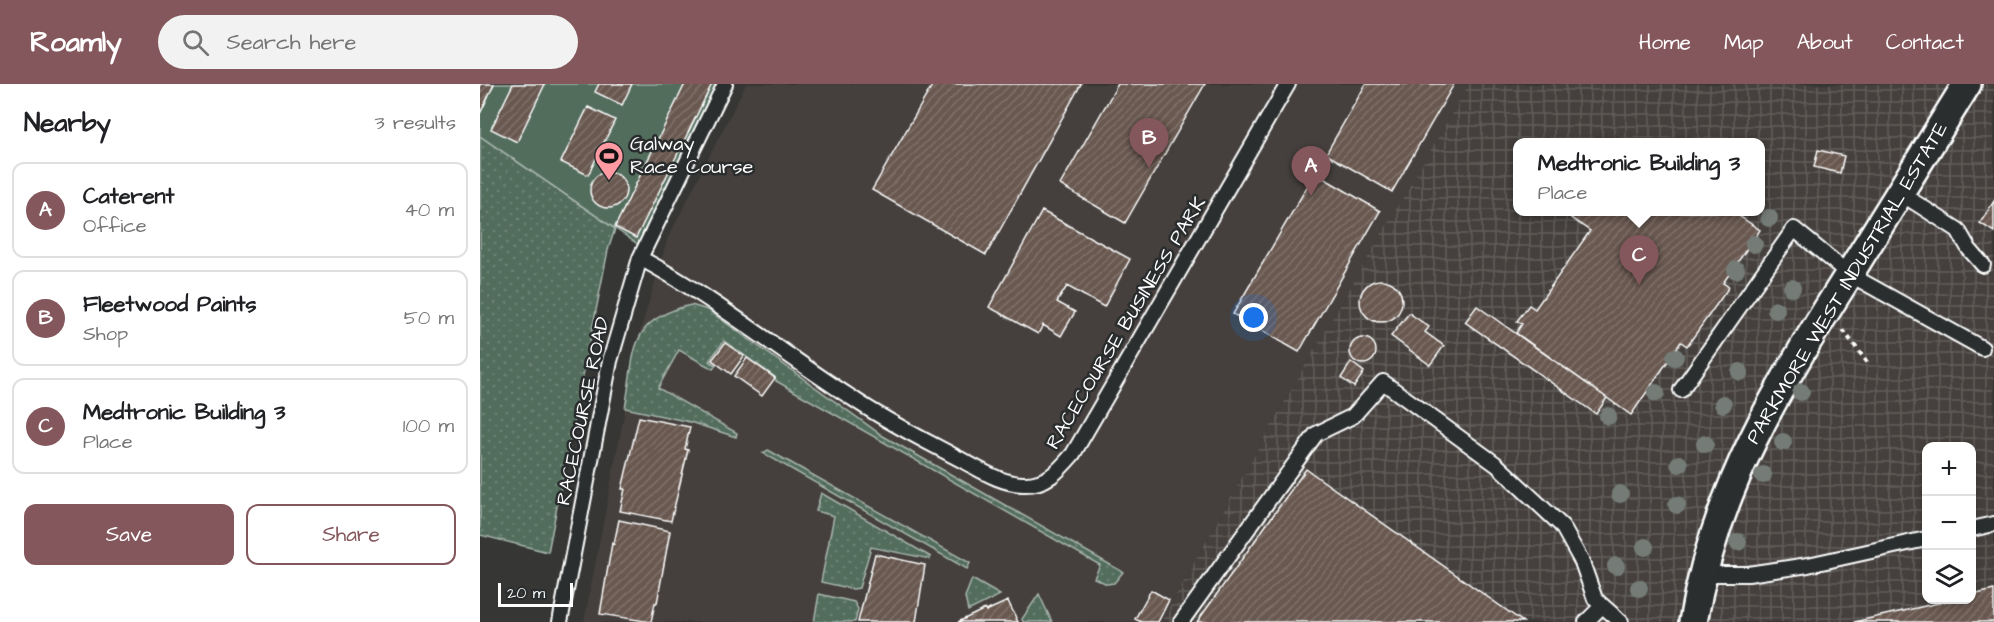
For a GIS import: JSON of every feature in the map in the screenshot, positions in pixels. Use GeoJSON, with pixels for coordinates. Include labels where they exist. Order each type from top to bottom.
{"type":"FeatureCollection","features":[{"type":"Feature","properties":{"kind":"street","name":"PARKMORE WEST INDUSTRIAL ESTATE"},"geometry":{"type":"LineString","coordinates":[[1693,622],[1702,574],[1725,501],[1751,438],[1824,314],[1967,84]]}},
{"type":"Feature","properties":{"kind":"lane","name":"RACECOURSE ROAD"},"geometry":{"type":"LineString","coordinates":[[560,622],[609,361],[640,258],[725,84]]}},
{"type":"Feature","properties":{"kind":"lane","name":"RACECOURSE BUSINESS PARK"},"geometry":{"type":"LineString","coordinates":[[640,258],[681,280],[852,399],[927,442],[1006,482],[1024,485],[1042,482],[1055,474],[1073,454],[1288,84]]}},
{"type":"Feature","properties":{"kind":"lane"},"geometry":{"type":"LineString","coordinates":[[1900,194],[1958,230],[1974,257],[1983,265]]}},
{"type":"Feature","properties":{"kind":"lane"},"geometry":{"type":"LineString","coordinates":[[1681,390],[1794,230],[1849,274],[1982,348]]}},
{"type":"Feature","properties":{"kind":"lane"},"geometry":{"type":"LineString","coordinates":[[1181,622],[1316,434],[1353,416],[1383,382],[1497,465],[1562,526],[1582,562],[1595,599],[1621,622]]}},
{"type":"Feature","properties":{"kind":"lane"},"geometry":{"type":"LineString","coordinates":[[1976,528],[1994,524]]}},
{"type":"Feature","properties":{"kind":"lane"},"geometry":{"type":"LineString","coordinates":[[1702,574],[1748,574],[1808,565],[1922,540]]}},
{"type":"Feature","properties":{"kind":"lane"},"geometry":{"type":"LineString","coordinates":[[1586,622],[1602,606]]}},
{"type":"Feature","properties":{"kind":"path"},"geometry":{"type":"LineString","coordinates":[[1824,314],[1841,327],[1870,366]]}},
{"type":"Feature","properties":{"kind":"shaded area"},"geometry":{"type":"Polygon","coordinates":[[[746,84],[1469,84],[1307,362],[1161,622],[584,622],[640,332],[667,240],[746,84]]]}},
{"type":"Feature","properties":{"kind":"shaded area"},"geometry":{"type":"Polygon","coordinates":[[[1469,84],[1994,84],[1994,622],[1161,622],[1307,362],[1469,84]]]}},
{"type":"Feature","properties":{"kind":"green space","name":"Galway Race Course"},"geometry":{"type":"Polygon","coordinates":[[[480,84],[717,84],[639,245],[480,136],[480,84]]]}},
{"type":"Feature","properties":{"kind":"green space"},"geometry":{"type":"Polygon","coordinates":[[[480,136],[615,229],[608,250],[548,552],[480,535],[480,136]]]}},
{"type":"Feature","properties":{"kind":"green space"},"geometry":{"type":"Polygon","coordinates":[[[691,305],[708,310],[883,436],[1123,572],[1114,583],[1107,584],[1094,578],[1100,565],[776,381],[775,377],[724,341],[709,361],[716,365],[713,369],[679,350],[658,388],[737,433],[736,437],[690,422],[625,408],[634,355],[644,329],[670,311],[691,305]]]}},
{"type":"Feature","properties":{"kind":"green space"},"geometry":{"type":"Polygon","coordinates":[[[768,450],[970,563],[967,569],[763,453],[768,450]]]}},
{"type":"Feature","properties":{"kind":"green space"},"geometry":{"type":"Polygon","coordinates":[[[821,493],[931,557],[930,559],[871,547],[859,588],[853,589],[821,582],[834,516],[816,511],[821,493]]]}},
{"type":"Feature","properties":{"kind":"green space"},"geometry":{"type":"Polygon","coordinates":[[[972,579],[1000,595],[968,611],[965,597],[972,579]]]}},
{"type":"Feature","properties":{"kind":"green space"},"geometry":{"type":"Polygon","coordinates":[[[819,594],[854,602],[858,609],[855,622],[814,622],[819,594]]]}},
{"type":"Feature","properties":{"kind":"green space"},"geometry":{"type":"Polygon","coordinates":[[[1039,594],[1052,622],[1023,622],[1022,619],[1039,594]]]}},
{"type":"Feature","properties":{"kind":"building"},"geometry":{"type":"Polygon","coordinates":[[[480,84],[494,84],[480,114],[480,84]]]}},
{"type":"Feature","properties":{"kind":"building"},"geometry":{"type":"Polygon","coordinates":[[[513,84],[545,84],[517,142],[491,129],[513,84]]]}},
{"type":"Feature","properties":{"kind":"building"},"geometry":{"type":"Polygon","coordinates":[[[599,84],[632,84],[622,105],[595,92],[599,84]]]}},
{"type":"Feature","properties":{"kind":"building"},"geometry":{"type":"Polygon","coordinates":[[[685,84],[712,84],[636,238],[615,227],[685,84]]]}},
{"type":"Feature","properties":{"kind":"building"},"geometry":{"type":"Polygon","coordinates":[[[933,84],[1081,84],[986,255],[872,190],[933,84]]]}},
{"type":"Feature","properties":{"kind":"building"},"geometry":{"type":"Polygon","coordinates":[[[1118,84],[1205,84],[1125,223],[1060,185],[1118,84]]]}},
{"type":"Feature","properties":{"kind":"building"},"geometry":{"type":"Polygon","coordinates":[[[1366,84],[1454,84],[1392,192],[1326,154],[1366,84]]]}},
{"type":"Feature","properties":{"kind":"building"},"geometry":{"type":"Polygon","coordinates":[[[588,107],[615,120],[588,175],[561,162],[588,107]]]}},
{"type":"Feature","properties":{"kind":"building"},"geometry":{"type":"Polygon","coordinates":[[[1818,150],[1844,156],[1840,173],[1814,167],[1818,150]]]}},
{"type":"Feature","properties":{"kind":"building"},"geometry":{"type":"Polygon","coordinates":[[[608,172],[621,177],[626,190],[621,203],[608,208],[595,203],[590,190],[595,177],[608,172]]]}},
{"type":"Feature","properties":{"kind":"building"},"geometry":{"type":"Polygon","coordinates":[[[1315,173],[1380,211],[1299,352],[1233,314],[1315,173]]]}},
{"type":"Feature","properties":{"kind":"building"},"geometry":{"type":"Polygon","coordinates":[[[1994,201],[1994,232],[1980,223],[1994,201]]]}},
{"type":"Feature","properties":{"kind":"building"},"geometry":{"type":"Polygon","coordinates":[[[1042,211],[1130,259],[1104,307],[1067,286],[1057,302],[1075,312],[1061,336],[1043,325],[1038,334],[989,307],[1042,211]]]}},
{"type":"Feature","properties":{"kind":"building"},"geometry":{"type":"Polygon","coordinates":[[[1573,216],[1739,216],[1760,230],[1723,283],[1729,287],[1687,346],[1681,342],[1631,415],[1516,333],[1522,324],[1517,321],[1529,305],[1535,309],[1590,231],[1571,218],[1573,216]]]}},
{"type":"Feature","properties":{"kind":"building"},"geometry":{"type":"Polygon","coordinates":[[[1381,280],[1396,286],[1402,301],[1396,316],[1381,322],[1366,316],[1360,301],[1366,286],[1381,280]]]}},
{"type":"Feature","properties":{"kind":"building"},"geometry":{"type":"Polygon","coordinates":[[[1477,306],[1607,398],[1596,414],[1465,322],[1477,306]]]}},
{"type":"Feature","properties":{"kind":"building"},"geometry":{"type":"Polygon","coordinates":[[[1409,313],[1429,327],[1425,332],[1444,346],[1430,365],[1391,336],[1409,313]]]}},
{"type":"Feature","properties":{"kind":"building"},"geometry":{"type":"Polygon","coordinates":[[[1363,338],[1372,342],[1376,351],[1372,360],[1363,364],[1354,360],[1350,351],[1354,342],[1363,338]]]}},
{"type":"Feature","properties":{"kind":"building"},"geometry":{"type":"Polygon","coordinates":[[[725,343],[744,356],[731,374],[712,360],[725,343]]]}},
{"type":"Feature","properties":{"kind":"building"},"geometry":{"type":"Polygon","coordinates":[[[747,358],[775,378],[762,396],[734,376],[747,358]]]}},
{"type":"Feature","properties":{"kind":"building"},"geometry":{"type":"Polygon","coordinates":[[[1351,362],[1364,372],[1354,387],[1341,378],[1351,362]]]}},
{"type":"Feature","properties":{"kind":"building"},"geometry":{"type":"Polygon","coordinates":[[[639,417],[690,427],[685,449],[688,450],[671,521],[620,511],[625,489],[622,489],[639,417]]]}},
{"type":"Feature","properties":{"kind":"building"},"geometry":{"type":"Polygon","coordinates":[[[1306,469],[1523,622],[1197,622],[1306,469]]]}},
{"type":"Feature","properties":{"kind":"building"},"geometry":{"type":"Polygon","coordinates":[[[619,520],[670,531],[657,603],[655,603],[651,622],[600,614],[612,543],[614,544],[619,520]]]}},
{"type":"Feature","properties":{"kind":"building"},"geometry":{"type":"Polygon","coordinates":[[[875,554],[925,565],[916,622],[858,622],[875,554]]]}},
{"type":"Feature","properties":{"kind":"building"},"geometry":{"type":"Polygon","coordinates":[[[1151,590],[1169,600],[1158,622],[1141,622],[1135,619],[1151,590]]]}},
{"type":"Feature","properties":{"kind":"building"},"geometry":{"type":"Polygon","coordinates":[[[1994,590],[1994,622],[1854,622],[1934,604],[1976,604],[1976,594],[1994,590]]]}},
{"type":"Feature","properties":{"kind":"building"},"geometry":{"type":"Polygon","coordinates":[[[1008,601],[1018,622],[958,622],[985,609],[986,611],[1008,601]]]}},
{"type":"Feature","properties":{"kind":"place","name":"Fleetwood Paints"},"geometry":{"type":"Point","coordinates":[1149,168]}},
{"type":"Feature","properties":{"kind":"place","name":"Galway Race Course"},"geometry":{"type":"Point","coordinates":[609,182]}},
{"type":"Feature","properties":{"kind":"place","name":"Caterent"},"geometry":{"type":"Point","coordinates":[1311,196]}},
{"type":"Feature","properties":{"kind":"place","name":"Medtronic Building 3"},"geometry":{"type":"Point","coordinates":[1639,285]}}]}
